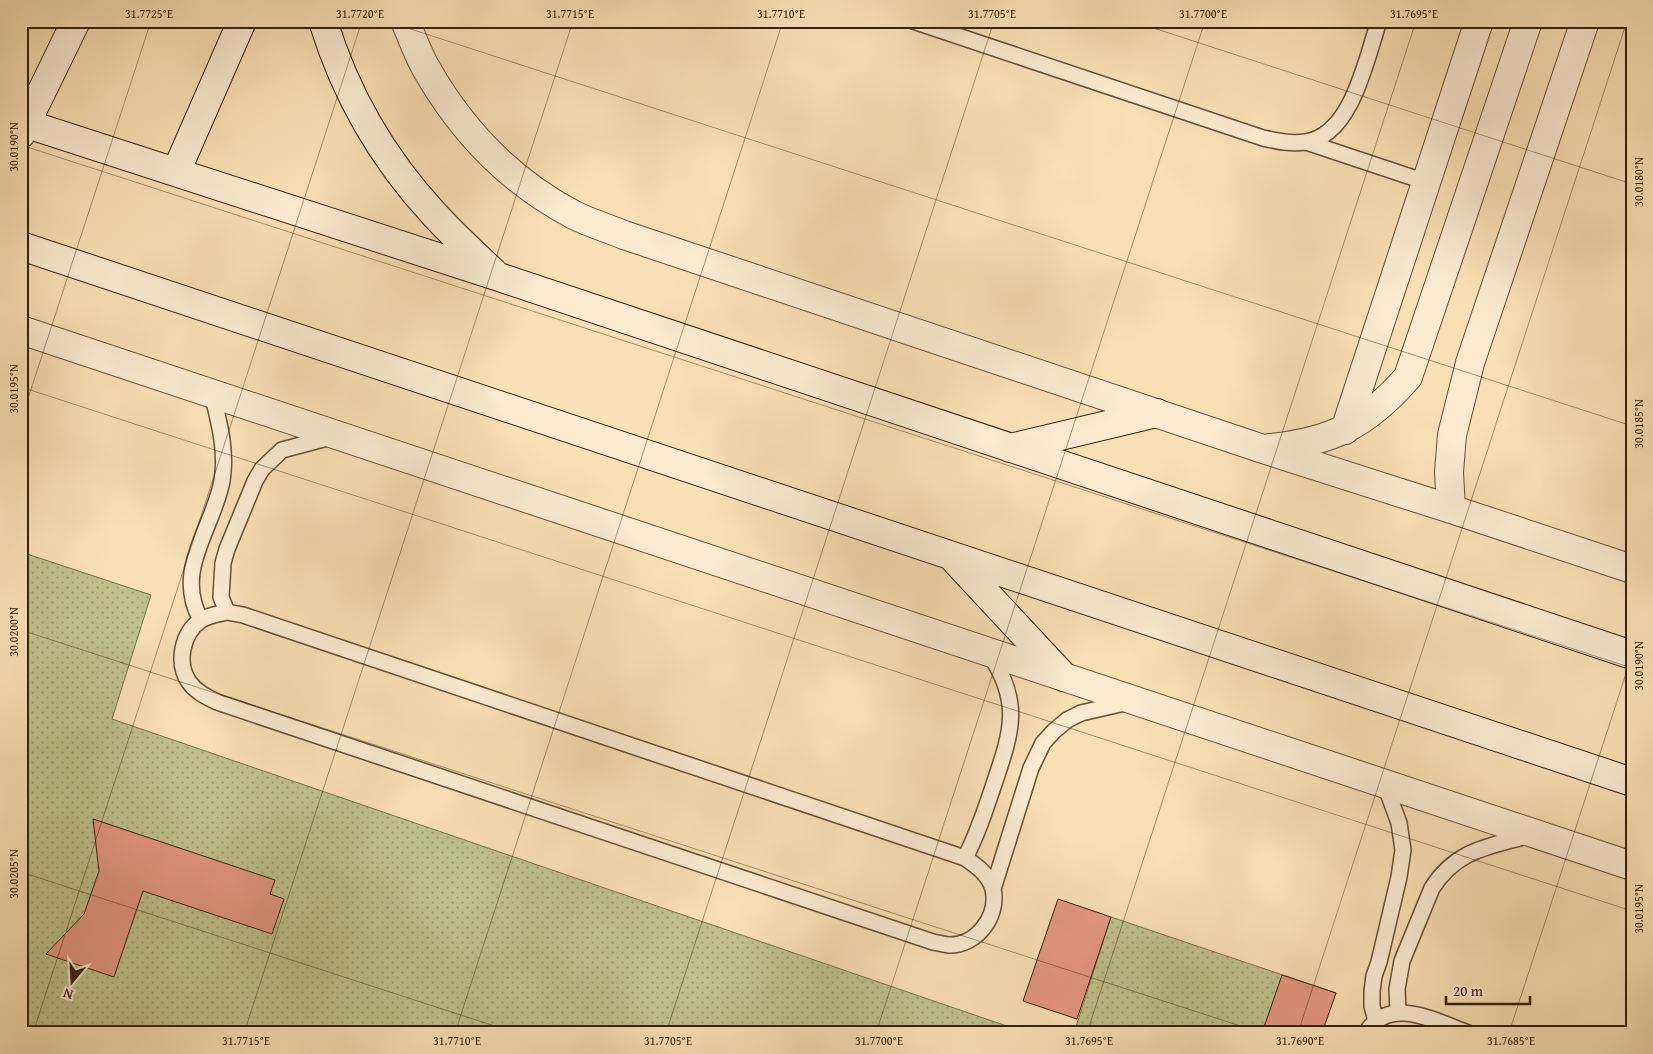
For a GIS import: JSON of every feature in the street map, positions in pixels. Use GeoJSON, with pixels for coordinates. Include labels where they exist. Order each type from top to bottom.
{"type":"FeatureCollection","features":[{"type":"Feature","properties":{"kind":"street"},"geometry":{"type":"LineString","coordinates":[[76,21],[23,127],[176,172],[498,277],[1632,655]]}},
{"type":"Feature","properties":{"kind":"street"},"geometry":{"type":"LineString","coordinates":[[176,172],[242,21]]}},
{"type":"Feature","properties":{"kind":"street"},"geometry":{"type":"LineString","coordinates":[[322,21],[345,82],[365,120],[386,153],[434,215],[498,277]]}},
{"type":"Feature","properties":{"kind":"street"},"geometry":{"type":"LineString","coordinates":[[406,21],[426,68],[454,113],[489,154],[529,188],[574,215],[624,235],[1263,449],[1632,569]]}},
{"type":"Feature","properties":{"kind":"street"},"geometry":{"type":"LineString","coordinates":[[1345,430],[1479,21]]}},
{"type":"Feature","properties":{"kind":"street"},"geometry":{"type":"LineString","coordinates":[[1263,449],[1292,446],[1319,440],[1345,430],[1368,416],[1390,398],[1408,377],[1528,21]]}},
{"type":"Feature","properties":{"kind":"street"},"geometry":{"type":"LineString","coordinates":[[1451,509],[1449,472],[1452,435],[1470,363],[1585,21]]}},
{"type":"Feature","properties":{"kind":"street"},"geometry":{"type":"LineString","coordinates":[[21,246],[1632,782]]}},
{"type":"Feature","properties":{"kind":"street"},"geometry":{"type":"LineString","coordinates":[[21,330],[1632,866]]}},
{"type":"Feature","properties":{"kind":"street"},"geometry":{"type":"LineString","coordinates":[[1010,448],[1157,413]]}},
{"type":"Feature","properties":{"kind":"street"},"geometry":{"type":"LineString","coordinates":[[952,556],[1064,677]]}},
{"type":"Feature","properties":{"kind":"lane"},"geometry":{"type":"LineString","coordinates":[[913,21],[1263,138],[1289,143],[1306,142],[1317,138],[1332,130],[1340,120],[1352,100],[1361,78],[1379,21]]}},
{"type":"Feature","properties":{"kind":"lane"},"geometry":{"type":"LineString","coordinates":[[1306,142],[1426,182]]}},
{"type":"Feature","properties":{"kind":"lane"},"geometry":{"type":"LineString","coordinates":[[201,620],[192,599],[191,572],[222,481],[223,466],[221,430],[212,393]]}},
{"type":"Feature","properties":{"kind":"lane"},"geometry":{"type":"LineString","coordinates":[[227,612],[221,597],[223,564],[227,549],[262,469],[282,450],[336,436]]}},
{"type":"Feature","properties":{"kind":"lane"},"geometry":{"type":"LineString","coordinates":[[993,889],[987,876],[978,866],[965,858],[243,615],[227,612],[201,620],[189,633],[182,649],[182,666],[189,682],[201,694],[217,702],[933,942],[949,945],[965,942],[979,934],[989,921],[994,906],[993,889],[1031,768],[1043,743],[1067,720],[1081,713],[1133,701]]}},
{"type":"Feature","properties":{"kind":"lane"},"geometry":{"type":"LineString","coordinates":[[965,858],[978,831],[1007,746],[1011,727],[1011,707],[1007,687],[999,668],[988,652]]}},
{"type":"Feature","properties":{"kind":"lane"},"geometry":{"type":"LineString","coordinates":[[1376,1020],[1372,1006],[1374,976],[1399,877],[1403,850],[1399,823],[1385,785]]}},
{"type":"Feature","properties":{"kind":"lane"},"geometry":{"type":"LineString","coordinates":[[1398,1012],[1397,988],[1402,962],[1432,888],[1439,877],[1458,859],[1470,853],[1534,834]]}},
{"type":"Feature","properties":{"kind":"lane"},"geometry":{"type":"LineString","coordinates":[[1366,1033],[1376,1020],[1386,1014],[1398,1012],[1410,1013],[1468,1033]]}},
{"type":"Feature","properties":{"kind":"green space"},"geometry":{"type":"Polygon","coordinates":[[[21,552],[151,595],[112,719],[1027,1033],[21,1033],[21,552]]]}},
{"type":"Feature","properties":{"kind":"green space"},"geometry":{"type":"Polygon","coordinates":[[[1111,917],[1336,993],[1320,1033],[1074,1033],[1111,917]]]}},
{"type":"Feature","properties":{"kind":"building"},"geometry":{"type":"Polygon","coordinates":[[[93,819],[275,880],[270,894],[284,899],[272,934],[143,891],[114,977],[46,954],[84,914],[99,871],[93,819]]]}},
{"type":"Feature","properties":{"kind":"building"},"geometry":{"type":"Polygon","coordinates":[[[1058,899],[1111,917],[1077,1019],[1023,1001],[1058,899]]]}},
{"type":"Feature","properties":{"kind":"building"},"geometry":{"type":"Polygon","coordinates":[[[1282,975],[1336,993],[1322,1033],[1262,1033],[1282,975]]]}}]}
